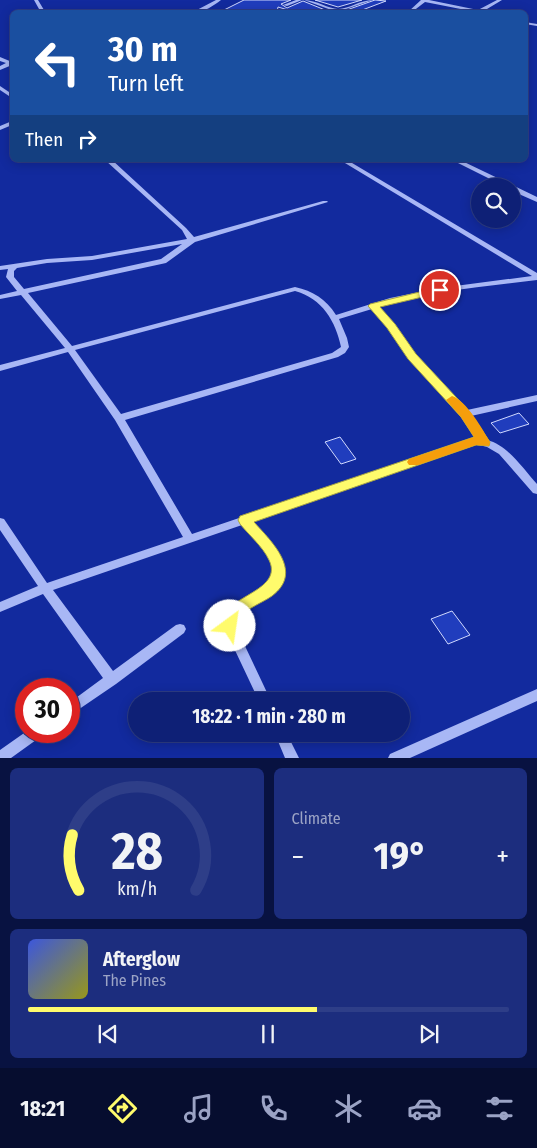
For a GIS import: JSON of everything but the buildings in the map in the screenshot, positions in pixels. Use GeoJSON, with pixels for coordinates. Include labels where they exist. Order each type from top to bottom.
{"type":"FeatureCollection","features":[{"type":"Feature","properties":{"kind":"street"},"geometry":{"type":"LineString","coordinates":[[36,0],[42,9],[40,10]]}},
{"type":"Feature","properties":{"kind":"street"},"geometry":{"type":"LineString","coordinates":[[208,0],[217,1]]}},
{"type":"Feature","properties":{"kind":"street"},"geometry":{"type":"LineString","coordinates":[[285,5],[300,0]]}},
{"type":"Feature","properties":{"kind":"street"},"geometry":{"type":"LineString","coordinates":[[306,0],[332,10]]}},
{"type":"Feature","properties":{"kind":"street"},"geometry":{"type":"LineString","coordinates":[[343,10],[371,0]]}},
{"type":"Feature","properties":{"kind":"street"},"geometry":{"type":"LineString","coordinates":[[412,10],[424,0],[470,10]]}},
{"type":"Feature","properties":{"kind":"street"},"geometry":{"type":"LineString","coordinates":[[482,10],[500,0]]}},
{"type":"Feature","properties":{"kind":"street"},"geometry":{"type":"LineString","coordinates":[[200,10],[217,1]]}},
{"type":"Feature","properties":{"kind":"street"},"geometry":{"type":"LineString","coordinates":[[110,162],[184,229],[192,240]]}},
{"type":"Feature","properties":{"kind":"street"},"geometry":{"type":"LineString","coordinates":[[346,162],[537,276]]}},
{"type":"Feature","properties":{"kind":"street"},"geometry":{"type":"LineString","coordinates":[[459,162],[492,178]]}},
{"type":"Feature","properties":{"kind":"street"},"geometry":{"type":"LineString","coordinates":[[521,192],[537,200]]}},
{"type":"Feature","properties":{"kind":"street"},"geometry":{"type":"LineString","coordinates":[[0,268],[47,261],[92,258],[192,240],[324,202]]}},
{"type":"Feature","properties":{"kind":"street"},"geometry":{"type":"LineString","coordinates":[[0,297],[163,261],[192,240]]}},
{"type":"Feature","properties":{"kind":"street"},"geometry":{"type":"LineString","coordinates":[[14,267],[10,271],[10,277],[70,349],[118,418],[190,539]]}},
{"type":"Feature","properties":{"kind":"street"},"geometry":{"type":"LineString","coordinates":[[335,318],[393,300],[472,284],[537,276]]}},
{"type":"Feature","properties":{"kind":"street"},"geometry":{"type":"LineString","coordinates":[[0,368],[295,289],[303,290],[312,295],[335,318],[343,334],[345,347],[342,351],[118,418]]}},
{"type":"Feature","properties":{"kind":"street"},"geometry":{"type":"LineString","coordinates":[[373,306],[391,326],[412,357],[465,414],[484,442]]}},
{"type":"Feature","properties":{"kind":"street"},"geometry":{"type":"LineString","coordinates":[[465,414],[537,398]]}},
{"type":"Feature","properties":{"kind":"street"},"geometry":{"type":"LineString","coordinates":[[0,607],[45,588],[476,441],[490,444],[502,452],[537,490]]}},
{"type":"Feature","properties":{"kind":"street"},"geometry":{"type":"LineString","coordinates":[[244,520],[269,548],[277,560],[279,570],[278,578],[269,590],[244,605],[231,618],[230,626],[261,692]]}},
{"type":"Feature","properties":{"kind":"street"},"geometry":{"type":"LineString","coordinates":[[0,522],[112,680]]}},
{"type":"Feature","properties":{"kind":"street"},"geometry":{"type":"LineString","coordinates":[[80,702],[180,629]]}},
{"type":"Feature","properties":{"kind":"street"},"geometry":{"type":"LineString","coordinates":[[395,758],[537,695]]}},
{"type":"Feature","properties":{"kind":"street"},"geometry":{"type":"LineString","coordinates":[[285,742],[292,758]]}},
{"type":"Feature","properties":{"kind":"street"},"geometry":{"type":"LineString","coordinates":[[0,758],[21,743]]}},
{"type":"Feature","properties":{"kind":"slow traffic"},"geometry":{"type":"LineString","coordinates":[[413,462],[476,441],[484,442],[465,414],[452,400]]}},
{"type":"Feature","properties":{"kind":"route"},"geometry":{"type":"LineString","coordinates":[[230,626],[234,613],[269,590],[278,578],[277,560],[260,536],[244,520],[476,441],[484,442],[465,414],[412,357],[391,326],[373,306],[440,290]]}}]}
